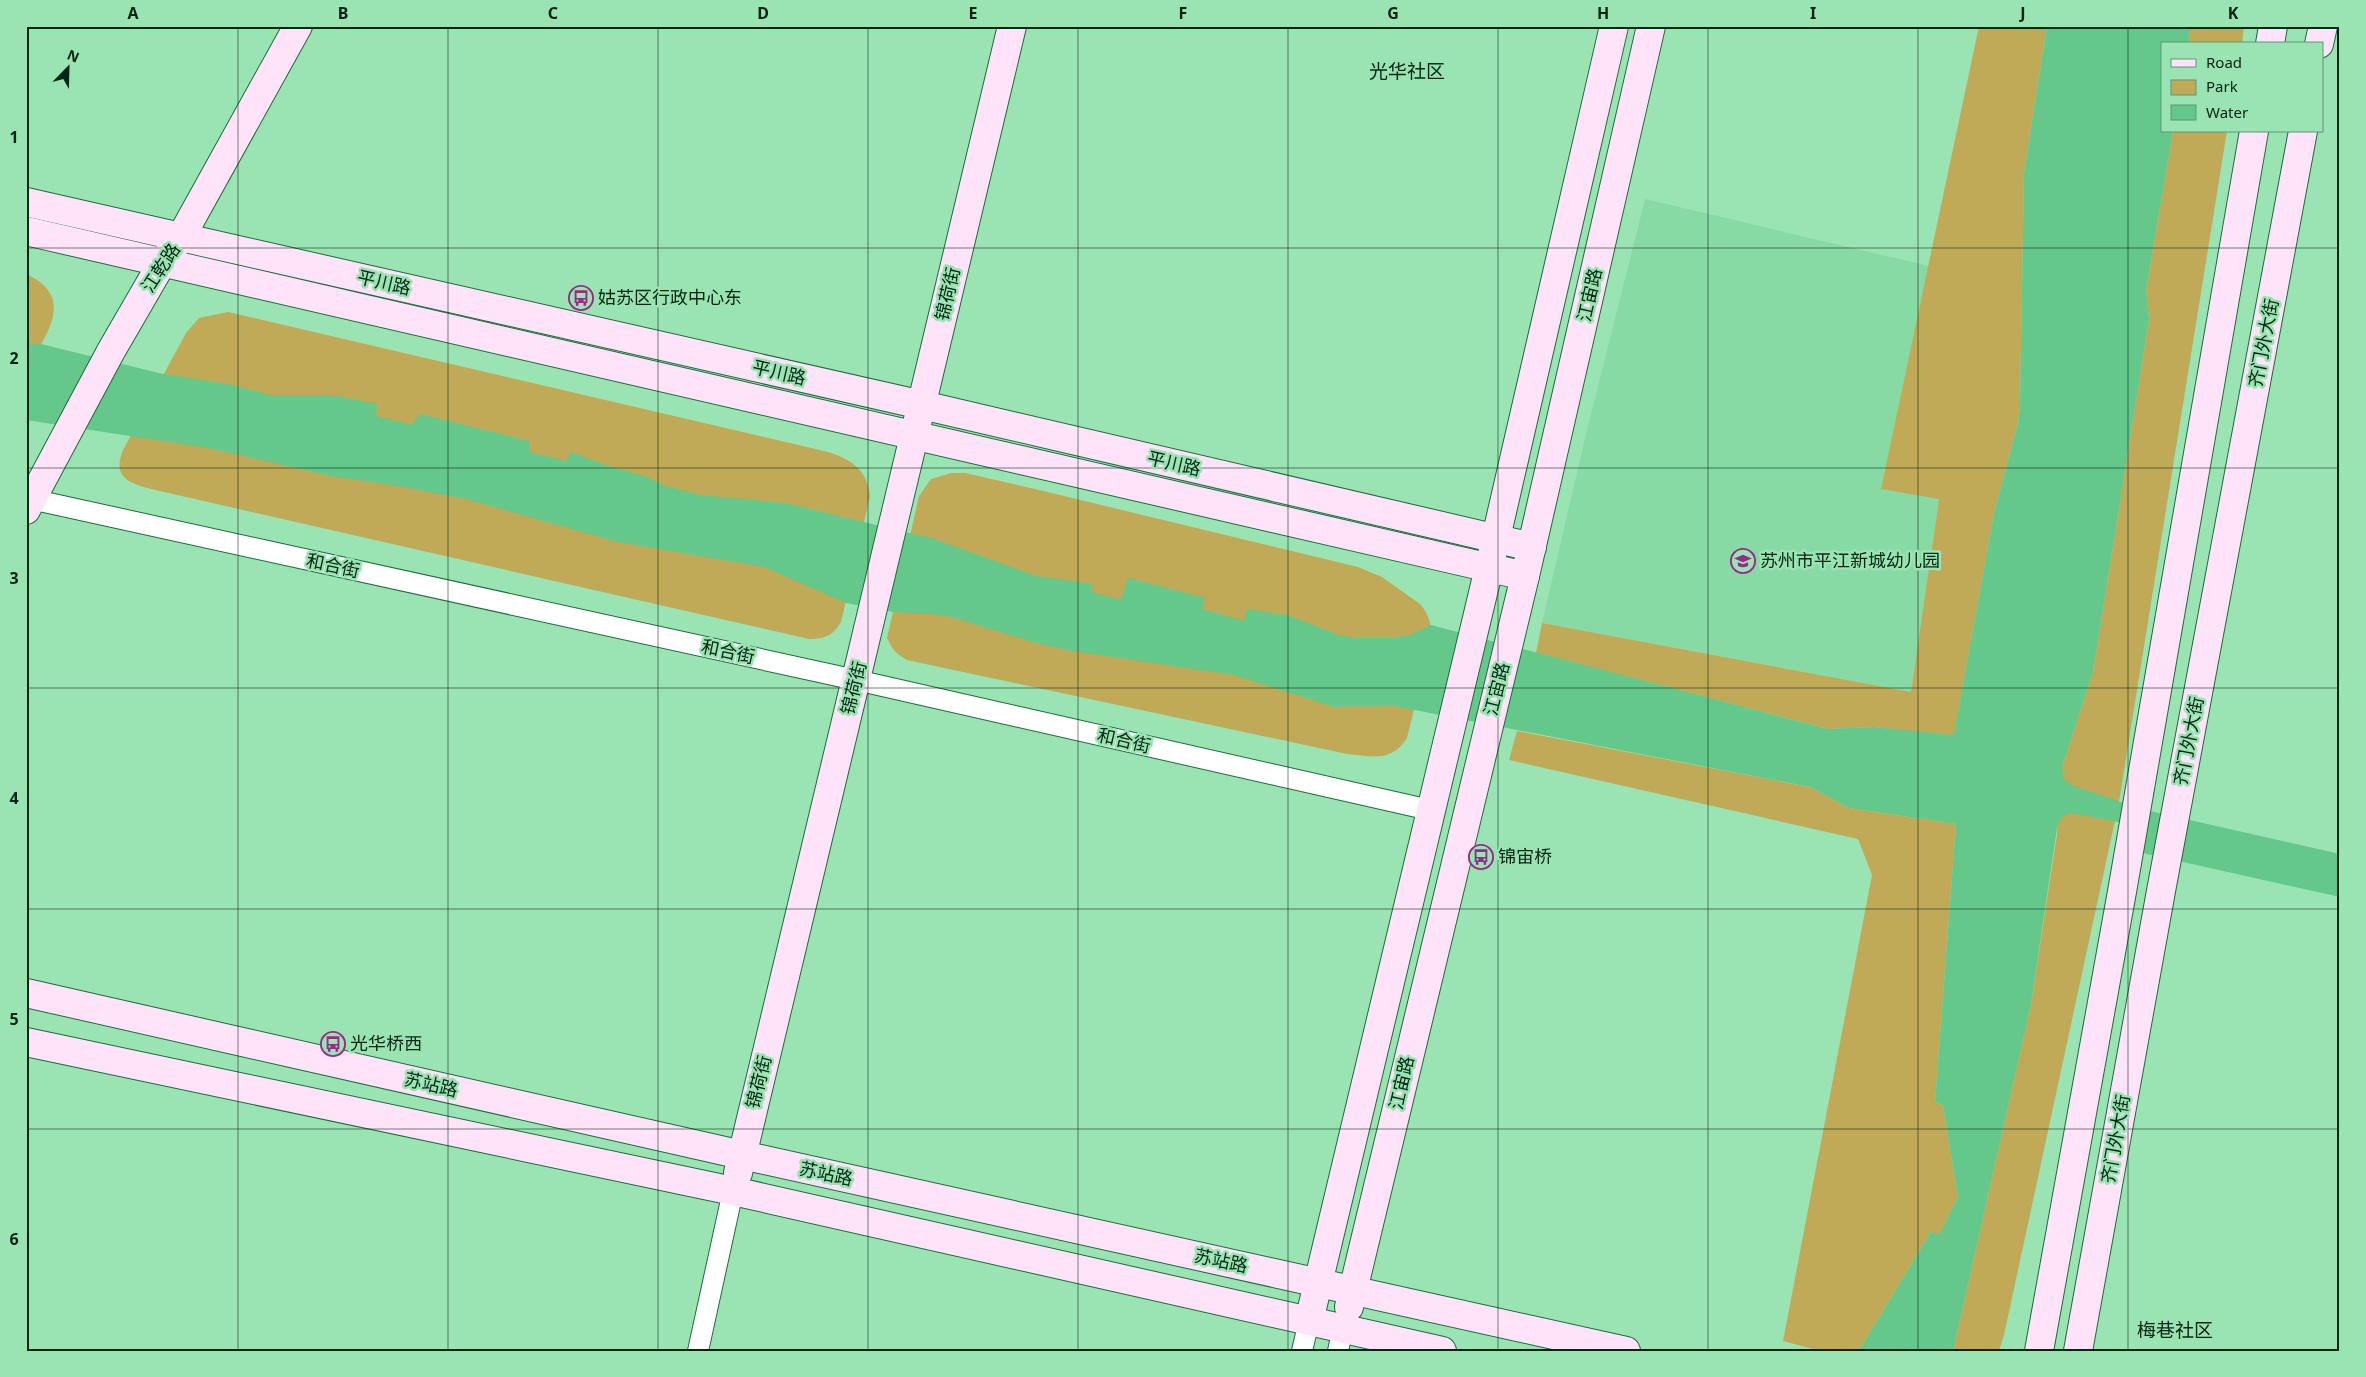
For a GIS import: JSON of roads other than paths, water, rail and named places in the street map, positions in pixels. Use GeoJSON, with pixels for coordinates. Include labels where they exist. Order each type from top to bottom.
{"type":"FeatureCollection","features":[{"type":"Feature","properties":{"kind":"street","name":"江乾路"},"geometry":{"type":"LineString","coordinates":[[28,503],[67,435],[111,351],[162,264],[181,237],[298,26]]}},
{"type":"Feature","properties":{"kind":"street","name":"锦荷街"},"geometry":{"type":"LineString","coordinates":[[698,1351],[733,1191],[901,496],[1012,26]]}},
{"type":"Feature","properties":{"kind":"street","name":"江宙路"},"geometry":{"type":"LineString","coordinates":[[1302,1351],[1489,568],[1614,26]]}},
{"type":"Feature","properties":{"kind":"street","name":"江宙路"},"geometry":{"type":"LineString","coordinates":[[1341,1340],[1532,547],[1651,26]]}},
{"type":"Feature","properties":{"kind":"street"},"geometry":{"type":"LineString","coordinates":[[2270,42],[2273,26]]}},
{"type":"Feature","properties":{"kind":"street"},"geometry":{"type":"LineString","coordinates":[[2319,42],[2323,26]]}},
{"type":"Feature","properties":{"kind":"street"},"geometry":{"type":"LineString","coordinates":[[2039,1351],[2123,886],[2254,132]]}},
{"type":"Feature","properties":{"kind":"street","name":"齐门外大街"},"geometry":{"type":"LineString","coordinates":[[2078,1351],[2161,890],[2303,132]]}},
{"type":"Feature","properties":{"kind":"street","name":"平川路"},"geometry":{"type":"LineString","coordinates":[[26,202],[922,405],[1532,547]]}},
{"type":"Feature","properties":{"kind":"street","name":"平川路"},"geometry":{"type":"LineString","coordinates":[[26,231],[162,264],[1525,576]]}},
{"type":"Feature","properties":{"kind":"street","name":"和合街"},"geometry":{"type":"LineString","coordinates":[[28,503],[856,680],[1430,810]]}},
{"type":"Feature","properties":{"kind":"street","name":"苏站路"},"geometry":{"type":"LineString","coordinates":[[26,993],[742,1155],[1626,1351]]}},
{"type":"Feature","properties":{"kind":"street","name":"苏站路"},"geometry":{"type":"LineString","coordinates":[[26,1042],[733,1191],[1309,1321],[1341,1340],[1442,1351]]}},
{"type":"Feature","properties":{"kind":"water"},"geometry":{"type":"Polygon","coordinates":[[[2047,26],[2191,26],[2188,42],[2161,42],[2161,132],[2173,132],[2146,290],[2149,319],[2093,672],[2062,767],[2064,779],[2073,786],[2141,809],[2340,854],[2340,897],[2134,851],[2138,826],[2071,813],[2061,818],[2057,828],[2031,1004],[1953,1351],[1859,1351],[1931,1232],[1940,1234],[1958,1197],[1943,1105],[1935,1103],[1956,824],[1849,808],[1810,787],[1394,706],[1334,707],[1233,675],[1066,650],[951,617],[893,612],[846,603],[764,567],[617,542],[466,499],[392,485],[335,477],[208,448],[26,420],[26,345],[41,344],[163,374],[233,385],[269,395],[331,395],[377,404],[376,416],[412,425],[420,414],[529,441],[529,452],[566,461],[571,452],[608,466],[647,477],[665,486],[700,495],[785,503],[934,539],[1036,576],[1093,584],[1091,592],[1121,600],[1128,578],[1205,598],[1202,609],[1244,621],[1247,609],[1290,616],[1338,635],[1357,638],[1391,638],[1410,635],[1431,625],[1828,729],[1874,727],[1954,735],[1994,514],[2018,423],[2020,405],[2024,174],[2047,26]]]}},
{"type":"Feature","properties":{"kind":"place","name":"姑苏区行政中心东"},"geometry":{"type":"Point","coordinates":[581,298]}},
{"type":"Feature","properties":{"kind":"place","name":"苏州市平江新城幼儿园"},"geometry":{"type":"Point","coordinates":[1743,561]}},
{"type":"Feature","properties":{"kind":"place","name":"锦宙桥"},"geometry":{"type":"Point","coordinates":[1481,857]}},
{"type":"Feature","properties":{"kind":"place","name":"光华桥西"},"geometry":{"type":"Point","coordinates":[333,1044]}},
{"type":"Feature","properties":{"kind":"district","name":"光华社区"},"geometry":{"type":"Point","coordinates":[1407,71]}},
{"type":"Feature","properties":{"kind":"district","name":"梅巷社区"},"geometry":{"type":"Point","coordinates":[2175,1330]}}]}
